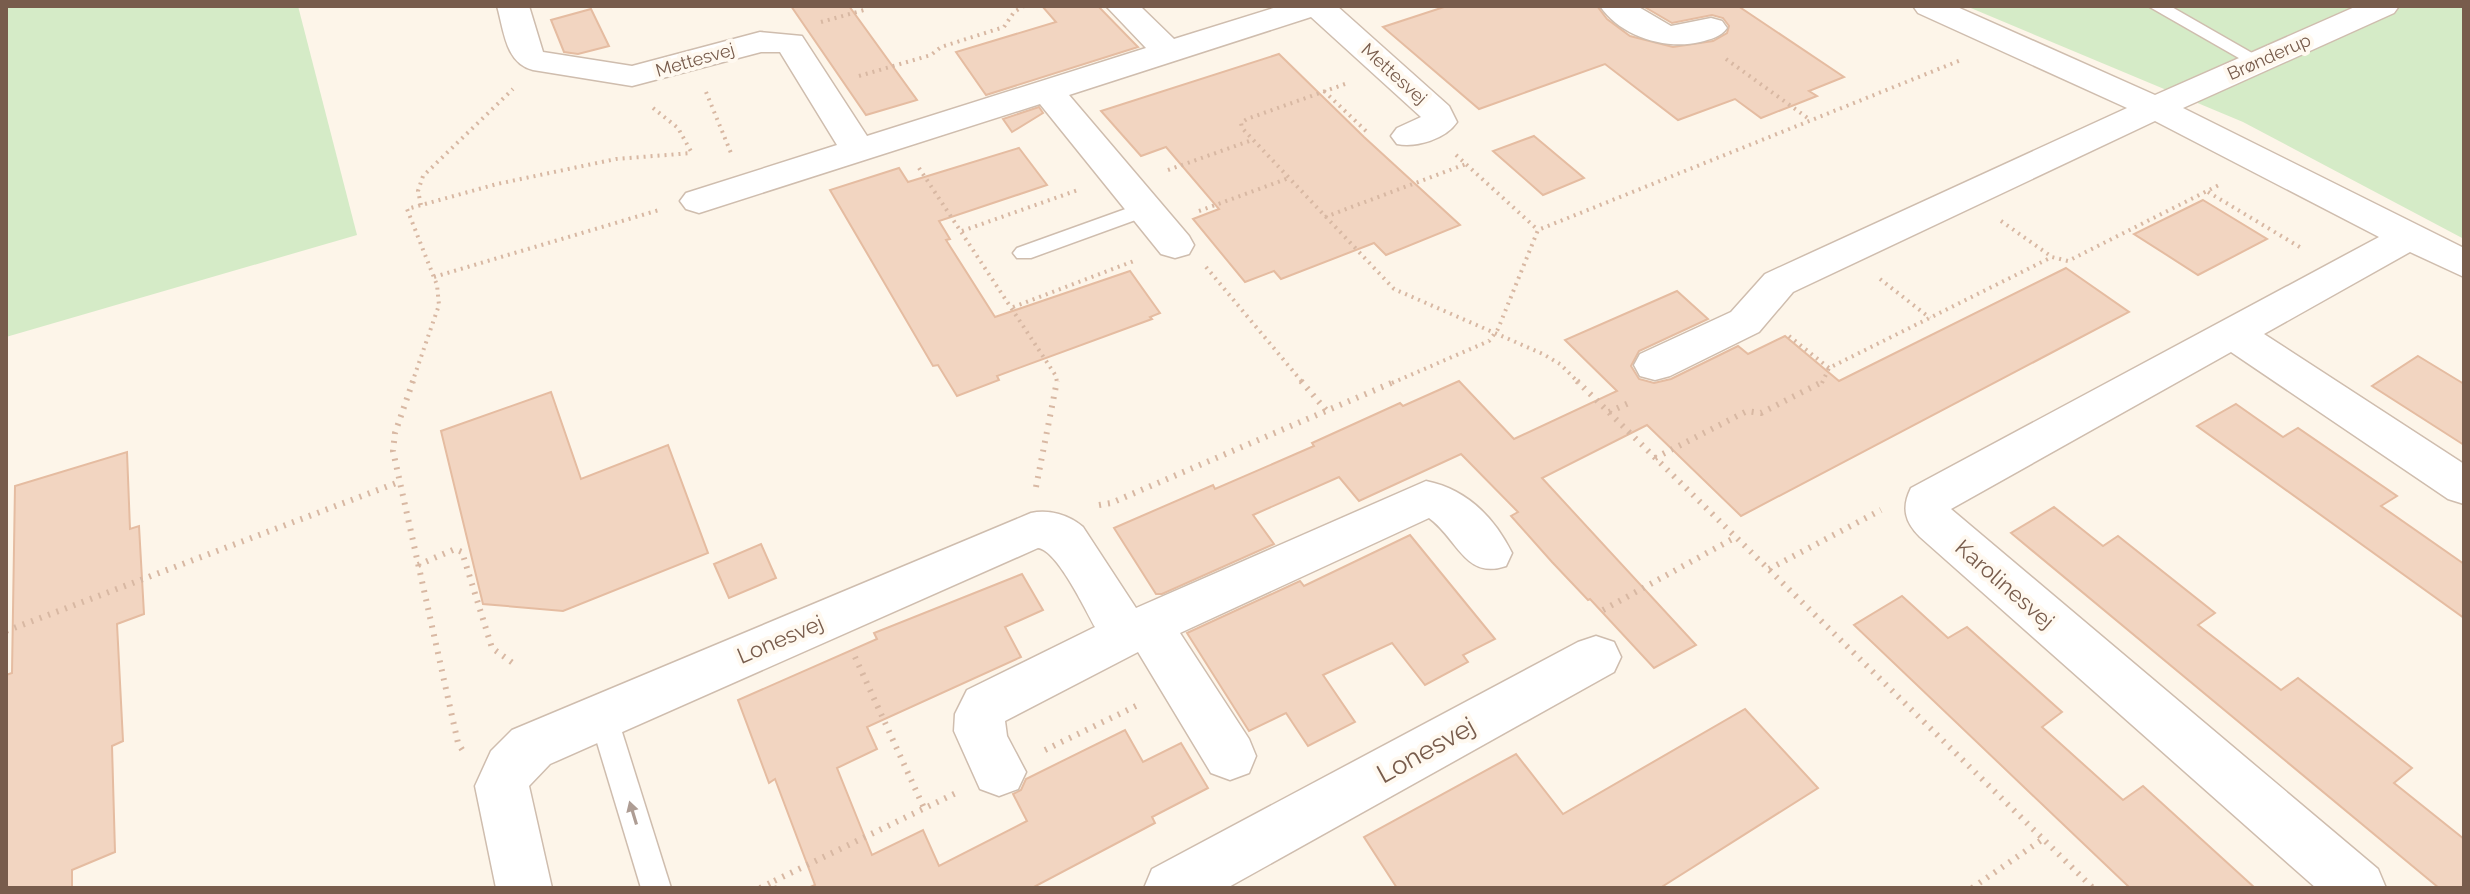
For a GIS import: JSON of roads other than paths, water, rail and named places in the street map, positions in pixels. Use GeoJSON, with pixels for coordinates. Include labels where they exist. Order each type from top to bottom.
{"type":"FeatureCollection","features":[{"type":"Feature","properties":{"kind":"street","name":"Mettesvej"},"geometry":{"type":"LineString","coordinates":[[513,6],[528,56],[539,64],[632,76],[760,42],[781,41],[796,48],[858,150]]}},
{"type":"Feature","properties":{"kind":"street"},"geometry":{"type":"LineString","coordinates":[[1122,6],[1168,52]]}},
{"type":"Feature","properties":{"kind":"street","name":"Mettesvej"},"geometry":{"type":"LineString","coordinates":[[707,199],[1315,6],[1437,113],[1440,122],[1418,133]]}},
{"type":"Feature","properties":{"kind":"street"},"geometry":{"type":"LineString","coordinates":[[1616,6],[1664,36],[1674,39],[1702,32]]}},
{"type":"Feature","properties":{"kind":"street"},"geometry":{"type":"LineString","coordinates":[[1929,6],[2155,108],[2412,235],[2464,264]]}},
{"type":"Feature","properties":{"kind":"street","name":"Brønderup"},"geometry":{"type":"LineString","coordinates":[[2155,108],[2383,6]]}},
{"type":"Feature","properties":{"kind":"street"},"geometry":{"type":"LineString","coordinates":[[1047,90],[1144,208]]}},
{"type":"Feature","properties":{"kind":"street"},"geometry":{"type":"LineString","coordinates":[[1655,365],[1745,322],[1779,283],[2155,108]]}},
{"type":"Feature","properties":{"kind":"street"},"geometry":{"type":"LineString","coordinates":[[2412,235],[2232,333],[2464,487]]}},
{"type":"Feature","properties":{"kind":"street","name":"Karolinesvej"},"geometry":{"type":"LineString","coordinates":[[2232,333],[1933,495],[1927,501],[1926,508],[1936,524],[2358,888]]}},
{"type":"Feature","properties":{"kind":"street"},"geometry":{"type":"LineString","coordinates":[[999,772],[979,732],[979,714],[985,706],[1137,630],[1426,499],[1450,508],[1489,553]]}},
{"type":"Feature","properties":{"kind":"street","name":"Lonesvej"},"geometry":{"type":"LineString","coordinates":[[524,888],[502,786],[507,770],[517,756],[531,747],[1036,529],[1049,528],[1062,535],[1137,630]]}},
{"type":"Feature","properties":{"kind":"street"},"geometry":{"type":"LineString","coordinates":[[1137,630],[1230,756]]}},
{"type":"Feature","properties":{"kind":"street","name":"Lonesvej"},"geometry":{"type":"LineString","coordinates":[[1172,888],[1596,657]]}},
{"type":"Feature","properties":{"kind":"lane"},"geometry":{"type":"LineString","coordinates":[[2157,6],[2257,61]]}},
{"type":"Feature","properties":{"kind":"lane"},"geometry":{"type":"LineString","coordinates":[[1024,253],[1144,208]]}},
{"type":"Feature","properties":{"kind":"lane"},"geometry":{"type":"LineString","coordinates":[[603,716],[656,888]]}}]}
